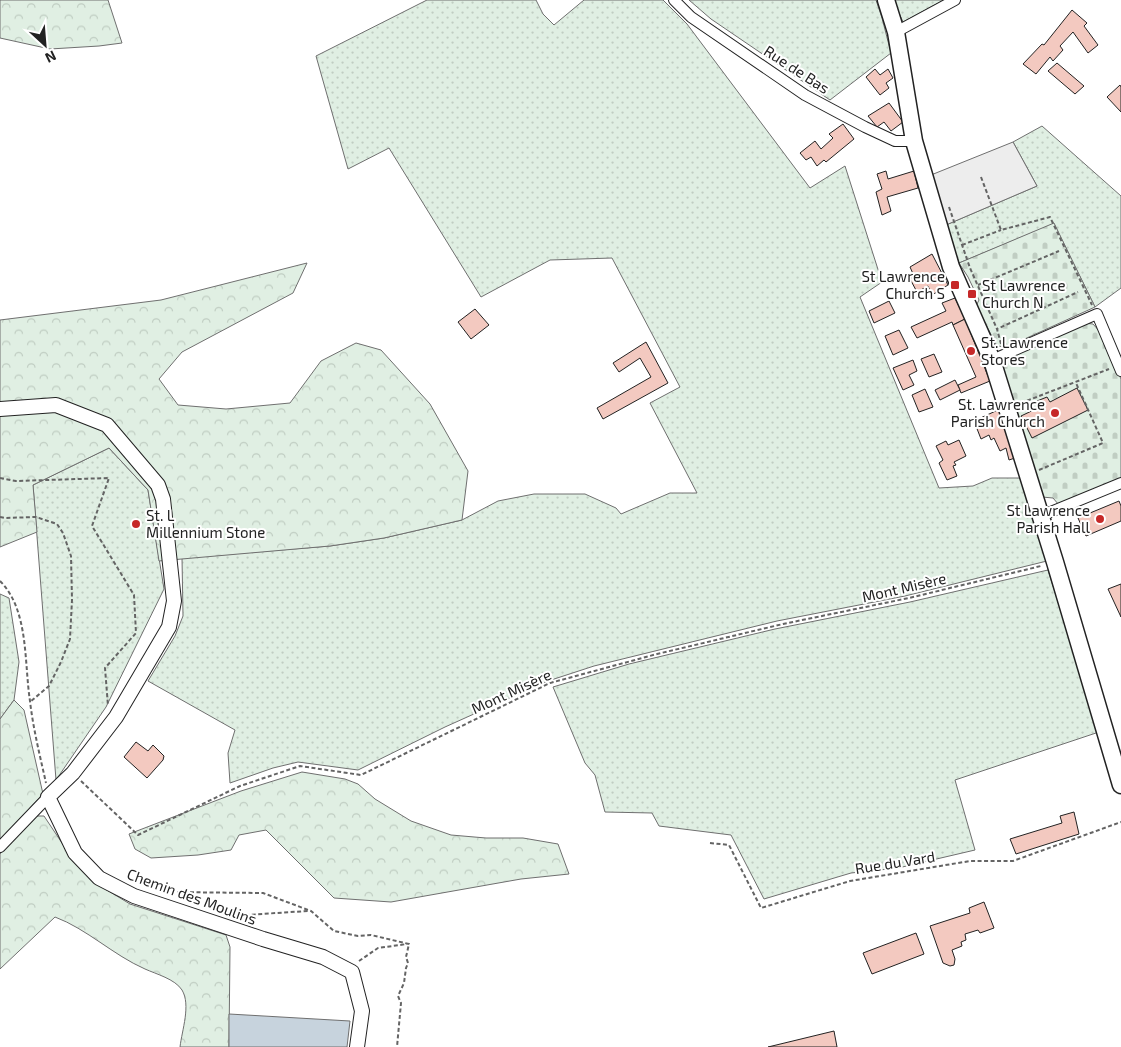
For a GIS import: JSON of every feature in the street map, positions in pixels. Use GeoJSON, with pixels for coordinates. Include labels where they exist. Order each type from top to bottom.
{"type":"FeatureCollection","features":[{"type":"Feature","properties":{"kind":"main road"},"geometry":{"type":"LineString","coordinates":[[886,0],[896,32],[914,141],[951,267],[997,357],[1041,516],[1121,786]]}},
{"type":"Feature","properties":{"kind":"street","name":"Rue de Bas"},"geometry":{"type":"LineString","coordinates":[[674,0],[690,17],[805,95],[895,141],[914,141]]}},
{"type":"Feature","properties":{"kind":"street"},"geometry":{"type":"LineString","coordinates":[[896,32],[955,0]]}},
{"type":"Feature","properties":{"kind":"street"},"geometry":{"type":"LineString","coordinates":[[997,357],[1097,314],[1120,368]]}},
{"type":"Feature","properties":{"kind":"street"},"geometry":{"type":"LineString","coordinates":[[0,409],[56,405],[107,425],[158,485],[163,499],[174,601],[169,627],[109,726],[73,773],[0,847]]}},
{"type":"Feature","properties":{"kind":"street"},"geometry":{"type":"LineString","coordinates":[[1041,516],[1121,483]]}},
{"type":"Feature","properties":{"kind":"street","name":"Chemin des Moulins"},"geometry":{"type":"LineString","coordinates":[[48,797],[74,853],[99,878],[134,896],[323,957],[347,969]]}},
{"type":"Feature","properties":{"kind":"street"},"geometry":{"type":"LineString","coordinates":[[347,969],[352,972],[362,1011],[357,1047]]}},
{"type":"Feature","properties":{"kind":"path"},"geometry":{"type":"LineString","coordinates":[[981,177],[1001,230]]}},
{"type":"Feature","properties":{"kind":"path"},"geometry":{"type":"LineString","coordinates":[[949,208],[962,245],[997,329],[997,357]]}},
{"type":"Feature","properties":{"kind":"path"},"geometry":{"type":"LineString","coordinates":[[962,245],[1001,230],[1050,217],[1097,314]]}},
{"type":"Feature","properties":{"kind":"path"},"geometry":{"type":"LineString","coordinates":[[978,285],[1059,251]]}},
{"type":"Feature","properties":{"kind":"path"},"geometry":{"type":"LineString","coordinates":[[997,329],[1078,292]]}},
{"type":"Feature","properties":{"kind":"path"},"geometry":{"type":"LineString","coordinates":[[1014,406],[1120,368]]}},
{"type":"Feature","properties":{"kind":"path"},"geometry":{"type":"LineString","coordinates":[[1037,470],[1103,444],[1076,383]]}},
{"type":"Feature","properties":{"kind":"path"},"geometry":{"type":"LineString","coordinates":[[0,478],[16,481],[109,478],[92,526],[134,595],[136,632],[105,668],[109,726]]}},
{"type":"Feature","properties":{"kind":"path"},"geometry":{"type":"LineString","coordinates":[[0,517],[36,517],[57,524],[63,533],[71,556],[72,600],[70,638],[49,686],[30,702]]}},
{"type":"Feature","properties":{"kind":"path","name":"Mont Misère"},"geometry":{"type":"LineString","coordinates":[[73,773],[138,835],[240,786],[300,766],[361,775],[550,683],[657,654],[792,622],[909,598],[1055,562]]}},
{"type":"Feature","properties":{"kind":"path"},"geometry":{"type":"LineString","coordinates":[[0,581],[6,587],[15,603],[20,619],[30,702],[48,797]]}},
{"type":"Feature","properties":{"kind":"path","name":"Rue du Vard"},"geometry":{"type":"LineString","coordinates":[[710,843],[729,845],[761,908],[850,881],[970,861],[1013,860],[1121,822]]}},
{"type":"Feature","properties":{"kind":"path"},"geometry":{"type":"LineString","coordinates":[[156,892],[262,893],[311,911],[334,931],[358,936],[370,935],[409,944]]}},
{"type":"Feature","properties":{"kind":"path"},"geometry":{"type":"LineString","coordinates":[[239,917],[311,911]]}},
{"type":"Feature","properties":{"kind":"path"},"geometry":{"type":"LineString","coordinates":[[347,969],[378,948],[409,944]]}},
{"type":"Feature","properties":{"kind":"path"},"geometry":{"type":"LineString","coordinates":[[397,1047],[401,1003],[398,996],[404,983],[409,944]]}},
{"type":"Feature","properties":{"kind":"green space"},"geometry":{"type":"Polygon","coordinates":[[[0,0],[108,0],[122,43],[50,49],[0,38],[0,0]]]}},
{"type":"Feature","properties":{"kind":"green space"},"geometry":{"type":"Polygon","coordinates":[[[427,0],[536,0],[543,14],[554,25],[584,0],[663,0],[687,24],[810,188],[845,166],[882,282],[860,297],[939,488],[973,486],[992,478],[1022,478],[1047,561],[905,596],[777,621],[594,666],[545,682],[445,727],[358,770],[298,762],[273,768],[230,783],[228,753],[235,730],[148,681],[175,636],[183,616],[182,558],[330,546],[384,538],[462,520],[498,501],[534,494],[585,494],[616,508],[621,514],[670,493],[697,493],[650,403],[680,387],[612,258],[550,260],[481,297],[389,148],[348,169],[316,56],[427,0]]]}},
{"type":"Feature","properties":{"kind":"green space"},"geometry":{"type":"Polygon","coordinates":[[[689,0],[876,0],[891,53],[830,100],[711,19],[689,0]]]}},
{"type":"Feature","properties":{"kind":"green space"},"geometry":{"type":"Polygon","coordinates":[[[893,0],[944,0],[903,22],[893,0]]]}},
{"type":"Feature","properties":{"kind":"green space"},"geometry":{"type":"Polygon","coordinates":[[[1042,126],[1121,196],[1121,288],[1095,307],[1054,224],[959,263],[946,225],[1037,186],[1013,142],[1042,126]]]}},
{"type":"Feature","properties":{"kind":"green space"},"geometry":{"type":"Polygon","coordinates":[[[1054,223],[1095,307],[1007,347],[997,346],[976,306],[979,300],[959,263],[1054,223]]]}},
{"type":"Feature","properties":{"kind":"green space"},"geometry":{"type":"Polygon","coordinates":[[[307,263],[293,293],[182,352],[159,379],[178,405],[226,409],[290,403],[321,361],[356,343],[381,350],[430,404],[468,471],[462,520],[384,538],[330,546],[159,561],[148,490],[109,448],[33,485],[37,532],[0,547],[0,320],[161,300],[307,263]]]}},
{"type":"Feature","properties":{"kind":"green space"},"geometry":{"type":"Polygon","coordinates":[[[1083,323],[1093,324],[1101,333],[1121,379],[1121,478],[1059,505],[1053,498],[1042,497],[998,363],[1083,323]]]}},
{"type":"Feature","properties":{"kind":"green space"},"geometry":{"type":"Polygon","coordinates":[[[109,448],[148,490],[164,589],[106,707],[56,780],[33,485],[109,448]]]}},
{"type":"Feature","properties":{"kind":"green space"},"geometry":{"type":"Polygon","coordinates":[[[1048,570],[1099,732],[955,780],[975,850],[898,868],[851,873],[764,899],[731,835],[659,826],[652,813],[605,812],[595,775],[585,763],[553,687],[629,664],[775,629],[910,602],[1048,570]]]}},
{"type":"Feature","properties":{"kind":"green space"},"geometry":{"type":"Polygon","coordinates":[[[0,594],[9,598],[19,662],[14,700],[0,719],[0,594]]]}},
{"type":"Feature","properties":{"kind":"green space"},"geometry":{"type":"Polygon","coordinates":[[[14,700],[24,710],[43,794],[0,840],[0,719],[14,700]]]}},
{"type":"Feature","properties":{"kind":"green space"},"geometry":{"type":"Polygon","coordinates":[[[302,772],[345,779],[358,784],[375,799],[411,821],[451,835],[486,838],[523,838],[558,844],[569,874],[521,879],[391,902],[334,898],[266,830],[239,835],[231,850],[198,855],[151,858],[135,849],[129,834],[241,791],[302,772]]]}},
{"type":"Feature","properties":{"kind":"green space"},"geometry":{"type":"Polygon","coordinates":[[[37,816],[44,816],[72,858],[97,884],[130,904],[226,935],[230,947],[229,1047],[180,1047],[186,1003],[185,996],[179,986],[165,977],[122,957],[78,928],[55,917],[0,969],[0,854],[37,816]]]}},
{"type":"Feature","properties":{"kind":"shaded area"},"geometry":{"type":"Polygon","coordinates":[[[1013,142],[1037,186],[946,225],[931,175],[1013,142]]]}},
{"type":"Feature","properties":{"kind":"shaded area"},"geometry":{"type":"Polygon","coordinates":[[[229,1014],[350,1021],[347,1047],[229,1047],[229,1014]]]}},
{"type":"Feature","properties":{"kind":"building"},"geometry":{"type":"Polygon","coordinates":[[[1072,10],[1087,23],[1084,26],[1098,45],[1088,53],[1073,32],[1060,46],[1063,50],[1053,61],[1050,57],[1036,74],[1023,64],[1042,44],[1044,45],[1072,10]]]}},
{"type":"Feature","properties":{"kind":"building"},"geometry":{"type":"Polygon","coordinates":[[[1057,63],[1084,86],[1075,94],[1048,71],[1057,63]]]}},
{"type":"Feature","properties":{"kind":"building"},"geometry":{"type":"Polygon","coordinates":[[[875,69],[880,75],[888,69],[893,78],[886,83],[889,88],[880,95],[866,77],[875,69]]]}},
{"type":"Feature","properties":{"kind":"building"},"geometry":{"type":"Polygon","coordinates":[[[1120,85],[1121,87],[1121,112],[1107,97],[1120,85]]]}},
{"type":"Feature","properties":{"kind":"building"},"geometry":{"type":"Polygon","coordinates":[[[889,103],[903,122],[891,131],[884,122],[877,127],[868,116],[889,103]]]}},
{"type":"Feature","properties":{"kind":"building"},"geometry":{"type":"Polygon","coordinates":[[[843,124],[854,139],[826,162],[824,160],[817,166],[811,157],[806,160],[800,153],[815,141],[821,149],[833,138],[829,134],[843,124]]]}},
{"type":"Feature","properties":{"kind":"building"},"geometry":{"type":"Polygon","coordinates":[[[886,171],[888,179],[914,171],[918,188],[887,197],[891,211],[882,215],[876,192],[882,189],[877,174],[886,171]]]}},
{"type":"Feature","properties":{"kind":"building"},"geometry":{"type":"Polygon","coordinates":[[[932,254],[948,285],[932,295],[928,286],[917,292],[910,279],[914,276],[910,267],[932,254]]]}},
{"type":"Feature","properties":{"kind":"building"},"geometry":{"type":"Polygon","coordinates":[[[955,298],[965,319],[953,325],[952,322],[917,338],[911,327],[946,311],[942,303],[955,298]]]}},
{"type":"Feature","properties":{"kind":"building"},"geometry":{"type":"Polygon","coordinates":[[[889,301],[895,313],[874,323],[869,311],[889,301]]]}},
{"type":"Feature","properties":{"kind":"building"},"geometry":{"type":"Polygon","coordinates":[[[475,309],[489,325],[471,339],[458,322],[475,309]]]}},
{"type":"Feature","properties":{"kind":"building"},"geometry":{"type":"Polygon","coordinates":[[[965,319],[990,381],[961,393],[958,385],[976,377],[953,325],[965,319]]]}},
{"type":"Feature","properties":{"kind":"building"},"geometry":{"type":"Polygon","coordinates":[[[899,330],[908,348],[893,355],[885,336],[899,330]]]}},
{"type":"Feature","properties":{"kind":"building"},"geometry":{"type":"Polygon","coordinates":[[[646,342],[668,383],[603,419],[597,408],[651,377],[640,358],[619,372],[613,363],[646,342]]]}},
{"type":"Feature","properties":{"kind":"building"},"geometry":{"type":"Polygon","coordinates":[[[934,354],[942,372],[929,377],[921,359],[934,354]]]}},
{"type":"Feature","properties":{"kind":"building"},"geometry":{"type":"Polygon","coordinates":[[[913,360],[917,371],[909,375],[914,385],[903,390],[893,368],[913,360]]]}},
{"type":"Feature","properties":{"kind":"building"},"geometry":{"type":"Polygon","coordinates":[[[955,380],[960,390],[940,400],[935,390],[955,380]]]}},
{"type":"Feature","properties":{"kind":"building","name":"St. Lawrence Parish Church"},"geometry":{"type":"Polygon","coordinates":[[[1077,388],[1088,410],[1032,438],[1021,416],[1040,407],[1037,401],[1047,397],[1050,402],[1077,388]]]}},
{"type":"Feature","properties":{"kind":"building"},"geometry":{"type":"Polygon","coordinates":[[[925,389],[933,407],[919,412],[912,395],[925,389]]]}},
{"type":"Feature","properties":{"kind":"building"},"geometry":{"type":"Polygon","coordinates":[[[1000,409],[1015,458],[1009,460],[1006,448],[1000,451],[994,438],[991,440],[989,435],[981,439],[974,421],[1000,409]]]}},
{"type":"Feature","properties":{"kind":"building"},"geometry":{"type":"Polygon","coordinates":[[[959,440],[966,456],[954,462],[956,465],[953,466],[957,476],[947,480],[939,463],[943,460],[936,446],[946,441],[948,445],[959,440]]]}},
{"type":"Feature","properties":{"kind":"building","name":"St Lawrence Parish Hall"},"geometry":{"type":"Polygon","coordinates":[[[1119,501],[1121,521],[1086,536],[1078,518],[1119,501]]]}},
{"type":"Feature","properties":{"kind":"building"},"geometry":{"type":"Polygon","coordinates":[[[1121,584],[1121,617],[1108,589],[1121,584]]]}},
{"type":"Feature","properties":{"kind":"building"},"geometry":{"type":"Polygon","coordinates":[[[136,742],[148,751],[153,745],[164,756],[163,760],[147,778],[124,757],[136,742]]]}},
{"type":"Feature","properties":{"kind":"building"},"geometry":{"type":"Polygon","coordinates":[[[1074,812],[1079,834],[1016,854],[1010,839],[1062,823],[1060,816],[1074,812]]]}},
{"type":"Feature","properties":{"kind":"building"},"geometry":{"type":"Polygon","coordinates":[[[984,902],[994,928],[980,933],[978,930],[965,934],[966,940],[961,942],[962,946],[952,950],[955,959],[954,965],[950,966],[943,963],[930,926],[970,913],[969,908],[984,902]]]}},
{"type":"Feature","properties":{"kind":"building"},"geometry":{"type":"Polygon","coordinates":[[[916,933],[924,954],[872,974],[863,953],[916,933]]]}},
{"type":"Feature","properties":{"kind":"building"},"geometry":{"type":"Polygon","coordinates":[[[834,1031],[837,1047],[768,1047],[834,1031]]]}},
{"type":"Feature","properties":{"kind":"place","name":"St Lawrence Church S"},"geometry":{"type":"Point","coordinates":[955,285]}},
{"type":"Feature","properties":{"kind":"place","name":"St Lawrence Church N"},"geometry":{"type":"Point","coordinates":[972,294]}},
{"type":"Feature","properties":{"kind":"place","name":"St. Lawrence Stores"},"geometry":{"type":"Point","coordinates":[971,351]}},
{"type":"Feature","properties":{"kind":"place","name":"St. Lawrence Parish Church"},"geometry":{"type":"Point","coordinates":[1055,413]}},
{"type":"Feature","properties":{"kind":"place","name":"St Lawrence Parish Hall"},"geometry":{"type":"Point","coordinates":[1100,519]}},
{"type":"Feature","properties":{"kind":"place","name":"St. L Millennium Stone"},"geometry":{"type":"Point","coordinates":[136,524]}}]}
